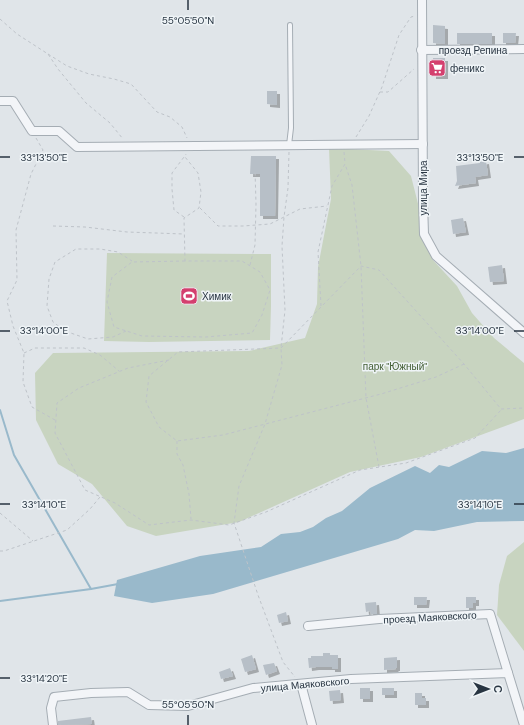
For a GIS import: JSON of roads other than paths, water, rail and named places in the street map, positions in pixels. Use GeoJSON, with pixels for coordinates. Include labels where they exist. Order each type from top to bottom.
{"type":"FeatureCollection","features":[{"type":"Feature","properties":{"kind":"street","name":"улица Мира"},"geometry":{"type":"LineString","coordinates":[[422,0],[421,50],[424,234],[436,256],[524,333]]}},
{"type":"Feature","properties":{"kind":"street","name":"проезд Репина"},"geometry":{"type":"LineString","coordinates":[[421,50],[524,49]]}},
{"type":"Feature","properties":{"kind":"street"},"geometry":{"type":"LineString","coordinates":[[0,102],[12,100],[32,131],[59,131],[77,147],[423,144]]}},
{"type":"Feature","properties":{"kind":"street","name":"проезд Маяковского"},"geometry":{"type":"LineString","coordinates":[[308,626],[379,619],[490,614],[508,673]]}},
{"type":"Feature","properties":{"kind":"street"},"geometry":{"type":"LineString","coordinates":[[508,673],[524,725]]}},
{"type":"Feature","properties":{"kind":"street","name":"улица Маяковского"},"geometry":{"type":"LineString","coordinates":[[53,725],[51,708],[54,697],[91,693],[128,692],[149,705],[188,706],[253,688],[351,680],[508,673]]}},
{"type":"Feature","properties":{"kind":"street"},"geometry":{"type":"LineString","coordinates":[[301,684],[312,725]]}},
{"type":"Feature","properties":{"kind":"lane"},"geometry":{"type":"LineString","coordinates":[[289,145],[291,128],[290,25]]}},
{"type":"Feature","properties":{"kind":"water"},"geometry":{"type":"Polygon","coordinates":[[[524,448],[524,521],[477,522],[434,531],[415,530],[398,539],[213,594],[152,603],[114,596],[117,580],[200,556],[261,547],[281,534],[300,532],[313,527],[326,518],[342,511],[370,488],[415,466],[430,473],[439,465],[449,467],[482,451],[506,453],[524,448]]]}},
{"type":"Feature","properties":{"kind":"waterway"},"geometry":{"type":"LineString","coordinates":[[0,410],[14,455],[91,589],[118,584]]}},
{"type":"Feature","properties":{"kind":"waterway"},"geometry":{"type":"LineString","coordinates":[[0,601],[91,589]]}},
{"type":"Feature","properties":{"kind":"place","name":"феникс"},"geometry":{"type":"Point","coordinates":[437,68]}},
{"type":"Feature","properties":{"kind":"place","name":"Химик"},"geometry":{"type":"Point","coordinates":[189,296]}},
{"type":"Feature","properties":{"kind":"park label","name":"парк \"Южный\""},"geometry":{"type":"Point","coordinates":[395,366]}}]}
